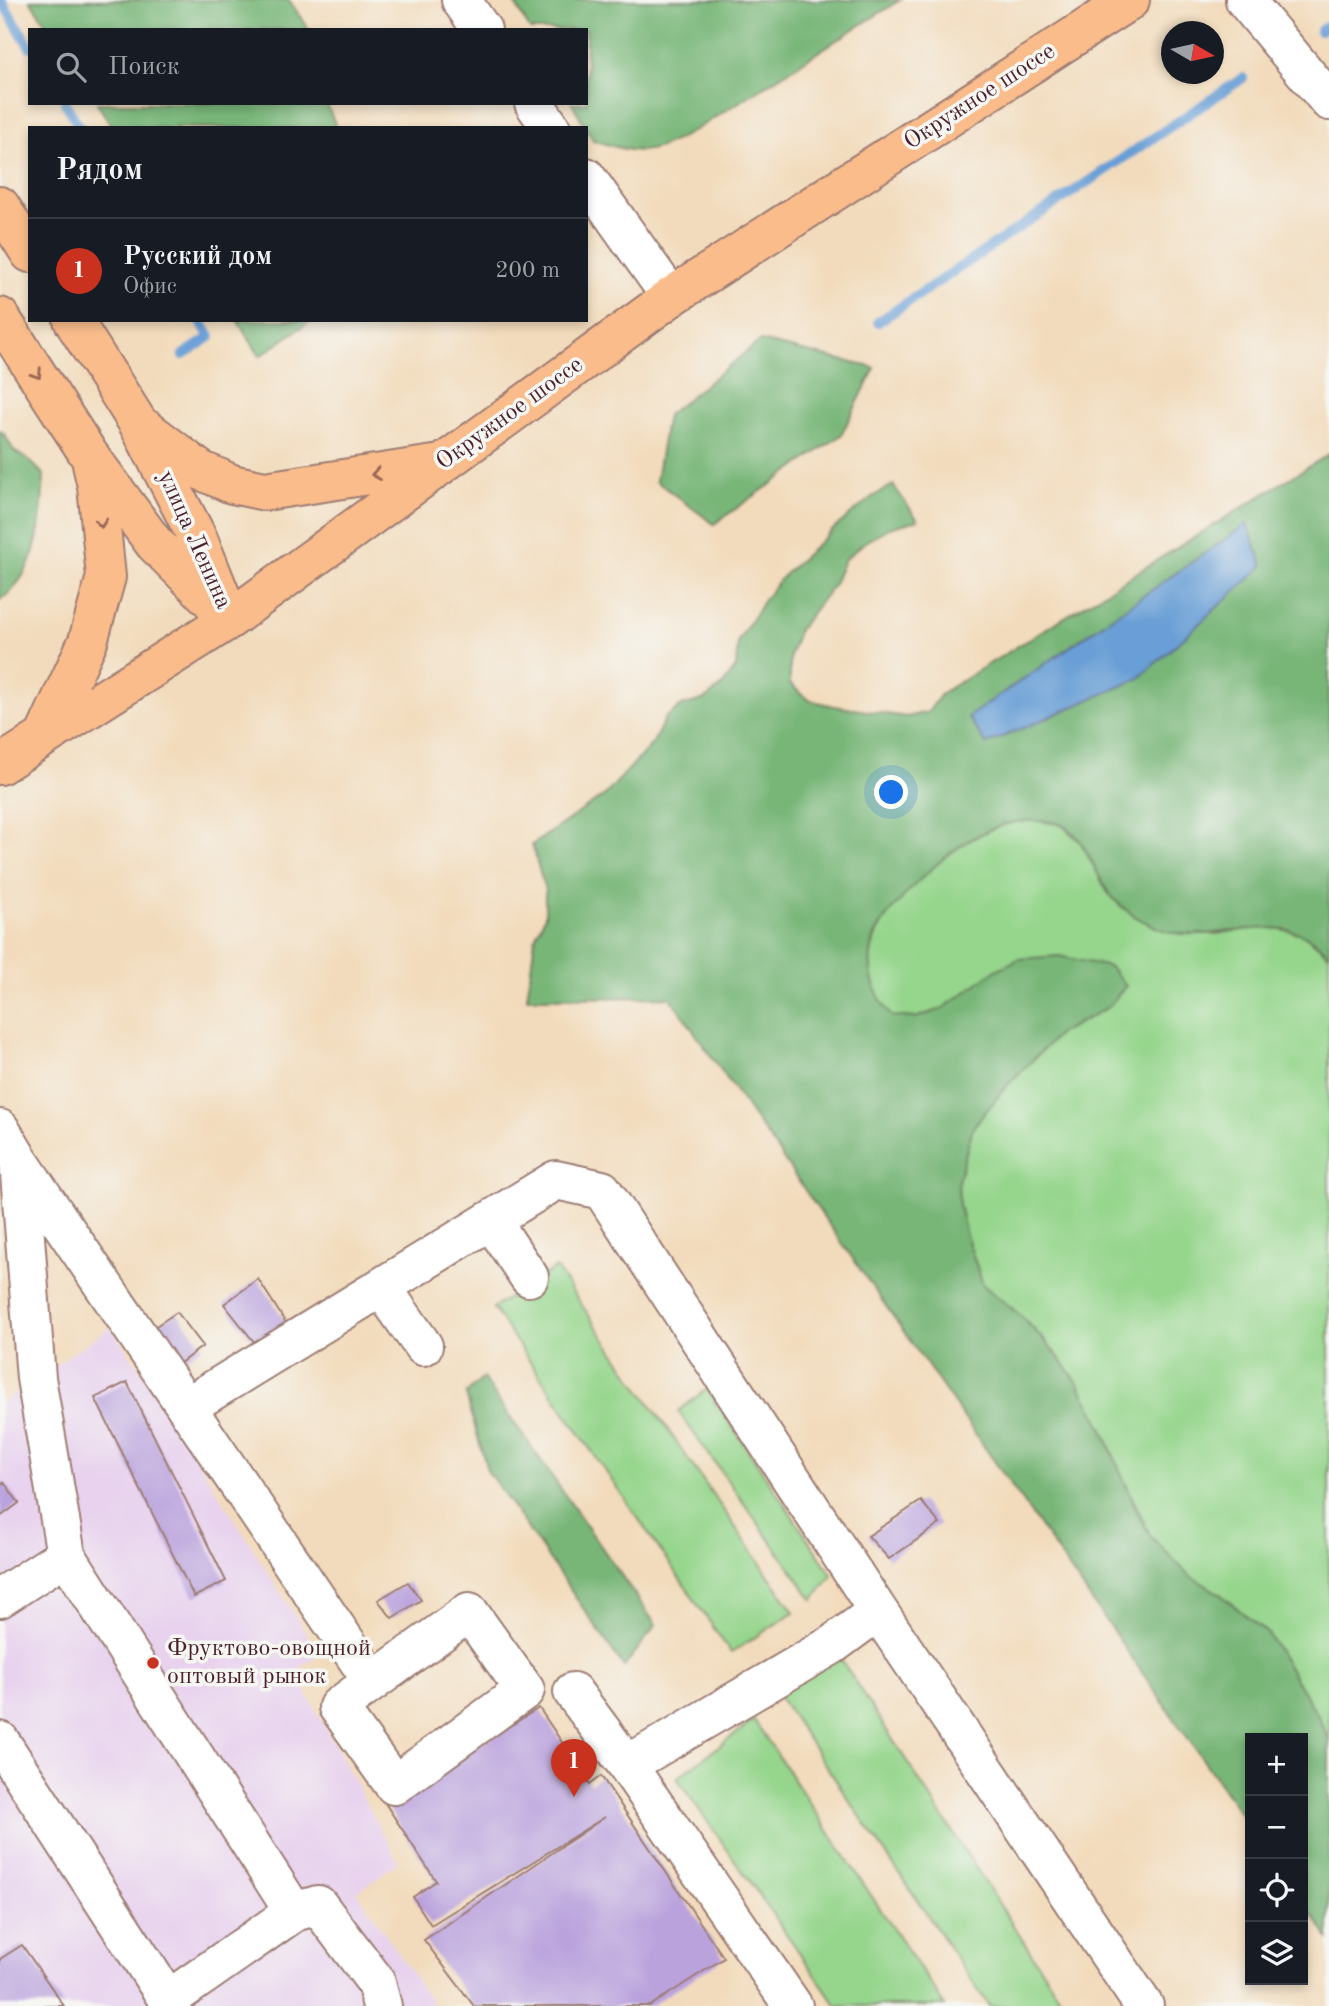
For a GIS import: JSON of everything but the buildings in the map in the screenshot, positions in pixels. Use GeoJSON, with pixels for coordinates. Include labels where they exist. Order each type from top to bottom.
{"type":"FeatureCollection","features":[{"type":"Feature","properties":{"kind":"main road","name":"Окружное шоссе"},"geometry":{"type":"LineString","coordinates":[[0,765],[230,619],[671,297],[1130,0]]}},
{"type":"Feature","properties":{"kind":"main road"},"geometry":{"type":"LineString","coordinates":[[0,206],[28,250]]}},
{"type":"Feature","properties":{"kind":"main road","name":"улица Ленина"},"geometry":{"type":"LineString","coordinates":[[0,317],[89,455],[154,543],[230,619]]}},
{"type":"Feature","properties":{"kind":"main road","name":"улица Ленина"},"geometry":{"type":"LineString","coordinates":[[74,322],[138,423],[198,539],[230,619]]}},
{"type":"Feature","properties":{"kind":"main road","name":"улица Ленина"},"geometry":{"type":"LineString","coordinates":[[138,423],[200,470],[232,484],[265,491],[443,463]]}},
{"type":"Feature","properties":{"kind":"main road","name":"улица Ленина"},"geometry":{"type":"LineString","coordinates":[[44,737],[88,641],[106,578],[97,486],[89,455]]}},
{"type":"Feature","properties":{"kind":"lane"},"geometry":{"type":"LineString","coordinates":[[461,0],[481,28]]}},
{"type":"Feature","properties":{"kind":"lane"},"geometry":{"type":"LineString","coordinates":[[1245,0],[1329,102]]}},
{"type":"Feature","properties":{"kind":"lane"},"geometry":{"type":"LineString","coordinates":[[535,105],[550,126]]}},
{"type":"Feature","properties":{"kind":"lane"},"geometry":{"type":"LineString","coordinates":[[588,180],[671,297]]}},
{"type":"Feature","properties":{"kind":"lane"},"geometry":{"type":"LineString","coordinates":[[9,1145],[373,1682]]}},
{"type":"Feature","properties":{"kind":"lane"},"geometry":{"type":"LineString","coordinates":[[9,1145],[36,1378],[66,1555],[294,1912]]}},
{"type":"Feature","properties":{"kind":"lane"},"geometry":{"type":"LineString","coordinates":[[186,1406],[556,1180],[602,1190],[878,1611],[1144,2006]]}},
{"type":"Feature","properties":{"kind":"lane"},"geometry":{"type":"LineString","coordinates":[[491,1220],[529,1277]]}},
{"type":"Feature","properties":{"kind":"lane"},"geometry":{"type":"LineString","coordinates":[[382,1288],[424,1346]]}},
{"type":"Feature","properties":{"kind":"lane"},"geometry":{"type":"LineString","coordinates":[[0,1598],[66,1555]]}},
{"type":"Feature","properties":{"kind":"lane"},"geometry":{"type":"LineString","coordinates":[[627,1765],[832,1645],[878,1611]]}},
{"type":"Feature","properties":{"kind":"lane"},"geometry":{"type":"LineString","coordinates":[[469,1612],[525,1690],[394,1785],[338,1707],[373,1682],[469,1612]]}},
{"type":"Feature","properties":{"kind":"lane"},"geometry":{"type":"LineString","coordinates":[[573,1692],[627,1765],[793,2006]]}},
{"type":"Feature","properties":{"kind":"lane"},"geometry":{"type":"LineString","coordinates":[[0,1741],[168,2000],[294,1912],[318,1905],[376,1982],[382,2006]]}},
{"type":"Feature","properties":{"kind":"shaded area","name":"Фруктово-овощной оптовый рынок"},"geometry":{"type":"Polygon","coordinates":[[[110,1327],[140,1369],[319,1654],[295,1672],[398,1862],[357,1892],[434,2006],[0,2006],[0,1404],[110,1327]]]}},
{"type":"Feature","properties":{"kind":"green space"},"geometry":{"type":"Polygon","coordinates":[[[30,0],[289,0],[308,28],[49,28],[30,0]]]}},
{"type":"Feature","properties":{"kind":"green space"},"geometry":{"type":"Polygon","coordinates":[[[513,0],[900,0],[695,130],[667,144],[646,150],[623,149],[593,140],[588,126],[585,126],[573,105],[588,105],[588,28],[529,28],[513,0]]]}},
{"type":"Feature","properties":{"kind":"green space"},"geometry":{"type":"Polygon","coordinates":[[[98,105],[327,105],[336,126],[112,126],[98,105]]]}},
{"type":"Feature","properties":{"kind":"green space"},"geometry":{"type":"Polygon","coordinates":[[[238,322],[309,322],[260,356],[238,322]]]}},
{"type":"Feature","properties":{"kind":"green space"},"geometry":{"type":"Polygon","coordinates":[[[760,341],[875,368],[841,435],[714,524],[656,481],[667,415],[760,341]]]}},
{"type":"Feature","properties":{"kind":"green space"},"geometry":{"type":"Polygon","coordinates":[[[0,431],[14,451],[44,475],[39,527],[31,560],[13,588],[0,600],[0,431]]]}},
{"type":"Feature","properties":{"kind":"green space"},"geometry":{"type":"Polygon","coordinates":[[[1329,454],[1329,955],[1312,939],[1292,931],[1270,928],[1179,934],[1151,925],[1117,902],[1070,830],[1056,823],[1036,821],[996,827],[960,846],[943,859],[912,888],[883,921],[875,937],[870,963],[876,990],[891,1016],[915,1018],[942,1009],[996,970],[1019,959],[1059,956],[1110,967],[1126,986],[1107,1008],[1060,1033],[1009,1083],[973,1127],[958,1181],[959,1205],[983,1285],[1020,1315],[1053,1350],[1078,1383],[1100,1423],[1136,1509],[1151,1537],[1190,1576],[1220,1594],[1268,1634],[1318,1716],[1329,1740],[1329,1939],[1308,1909],[1308,1733],[1245,1733],[1245,1820],[670,997],[527,998],[535,938],[545,916],[545,890],[532,845],[606,794],[653,743],[665,718],[682,706],[705,699],[722,686],[736,667],[738,641],[781,578],[837,526],[872,497],[893,485],[918,520],[889,528],[865,542],[844,560],[834,584],[798,631],[790,656],[790,684],[809,700],[906,717],[928,712],[942,693],[1329,454]]]}},
{"type":"Feature","properties":{"kind":"green space"},"geometry":{"type":"Polygon","coordinates":[[[1035,820],[1062,825],[1081,843],[1108,893],[1134,916],[1161,929],[1191,934],[1218,934],[1246,928],[1276,928],[1303,934],[1329,955],[1329,1740],[1318,1716],[1268,1634],[1220,1594],[1190,1576],[1151,1537],[1078,1383],[1053,1350],[1020,1315],[983,1285],[965,1232],[959,1205],[958,1181],[973,1127],[1009,1083],[1060,1033],[1107,1008],[1125,986],[979,983],[942,1009],[915,1018],[891,1017],[873,986],[870,974],[871,951],[880,927],[914,883],[959,847],[982,834],[1014,822],[1035,820]]]}},
{"type":"Feature","properties":{"kind":"green space"},"geometry":{"type":"Polygon","coordinates":[[[556,1268],[794,1612],[731,1653],[493,1308],[556,1268]]]}},
{"type":"Feature","properties":{"kind":"green space"},"geometry":{"type":"Polygon","coordinates":[[[483,1378],[656,1625],[624,1667],[487,1470],[466,1394],[483,1378]]]}},
{"type":"Feature","properties":{"kind":"green space"},"geometry":{"type":"Polygon","coordinates":[[[707,1389],[832,1575],[813,1600],[678,1411],[707,1389]]]}},
{"type":"Feature","properties":{"kind":"green space"},"geometry":{"type":"Polygon","coordinates":[[[838,1655],[1062,2001],[1054,2006],[989,2006],[778,1695],[838,1655]]]}},
{"type":"Feature","properties":{"kind":"green space"},"geometry":{"type":"Polygon","coordinates":[[[754,1720],[945,2006],[837,2006],[677,1778],[754,1720]]]}},
{"type":"Feature","properties":{"kind":"water"},"geometry":{"type":"Polygon","coordinates":[[[1247,524],[1263,566],[1138,679],[986,744],[968,717],[1247,524]]]}},
{"type":"Feature","properties":{"kind":"waterway"},"geometry":{"type":"LineString","coordinates":[[1,0],[28,44]]}},
{"type":"Feature","properties":{"kind":"waterway"},"geometry":{"type":"LineString","coordinates":[[1320,31],[1329,25]]}},
{"type":"Feature","properties":{"kind":"waterway"},"geometry":{"type":"LineString","coordinates":[[878,322],[1243,78]]}},
{"type":"Feature","properties":{"kind":"waterway"},"geometry":{"type":"LineString","coordinates":[[66,105],[79,126]]}},
{"type":"Feature","properties":{"kind":"waterway"},"geometry":{"type":"LineString","coordinates":[[183,355],[210,337],[201,322]]}},
{"type":"Feature","properties":{"kind":"place","name":"Фруктово-овощной оптовый рынок"},"geometry":{"type":"Point","coordinates":[153,1663]}},
{"type":"Feature","properties":{"kind":"place","name":"Русский дом"},"geometry":{"type":"Point","coordinates":[574,1797]}}]}
